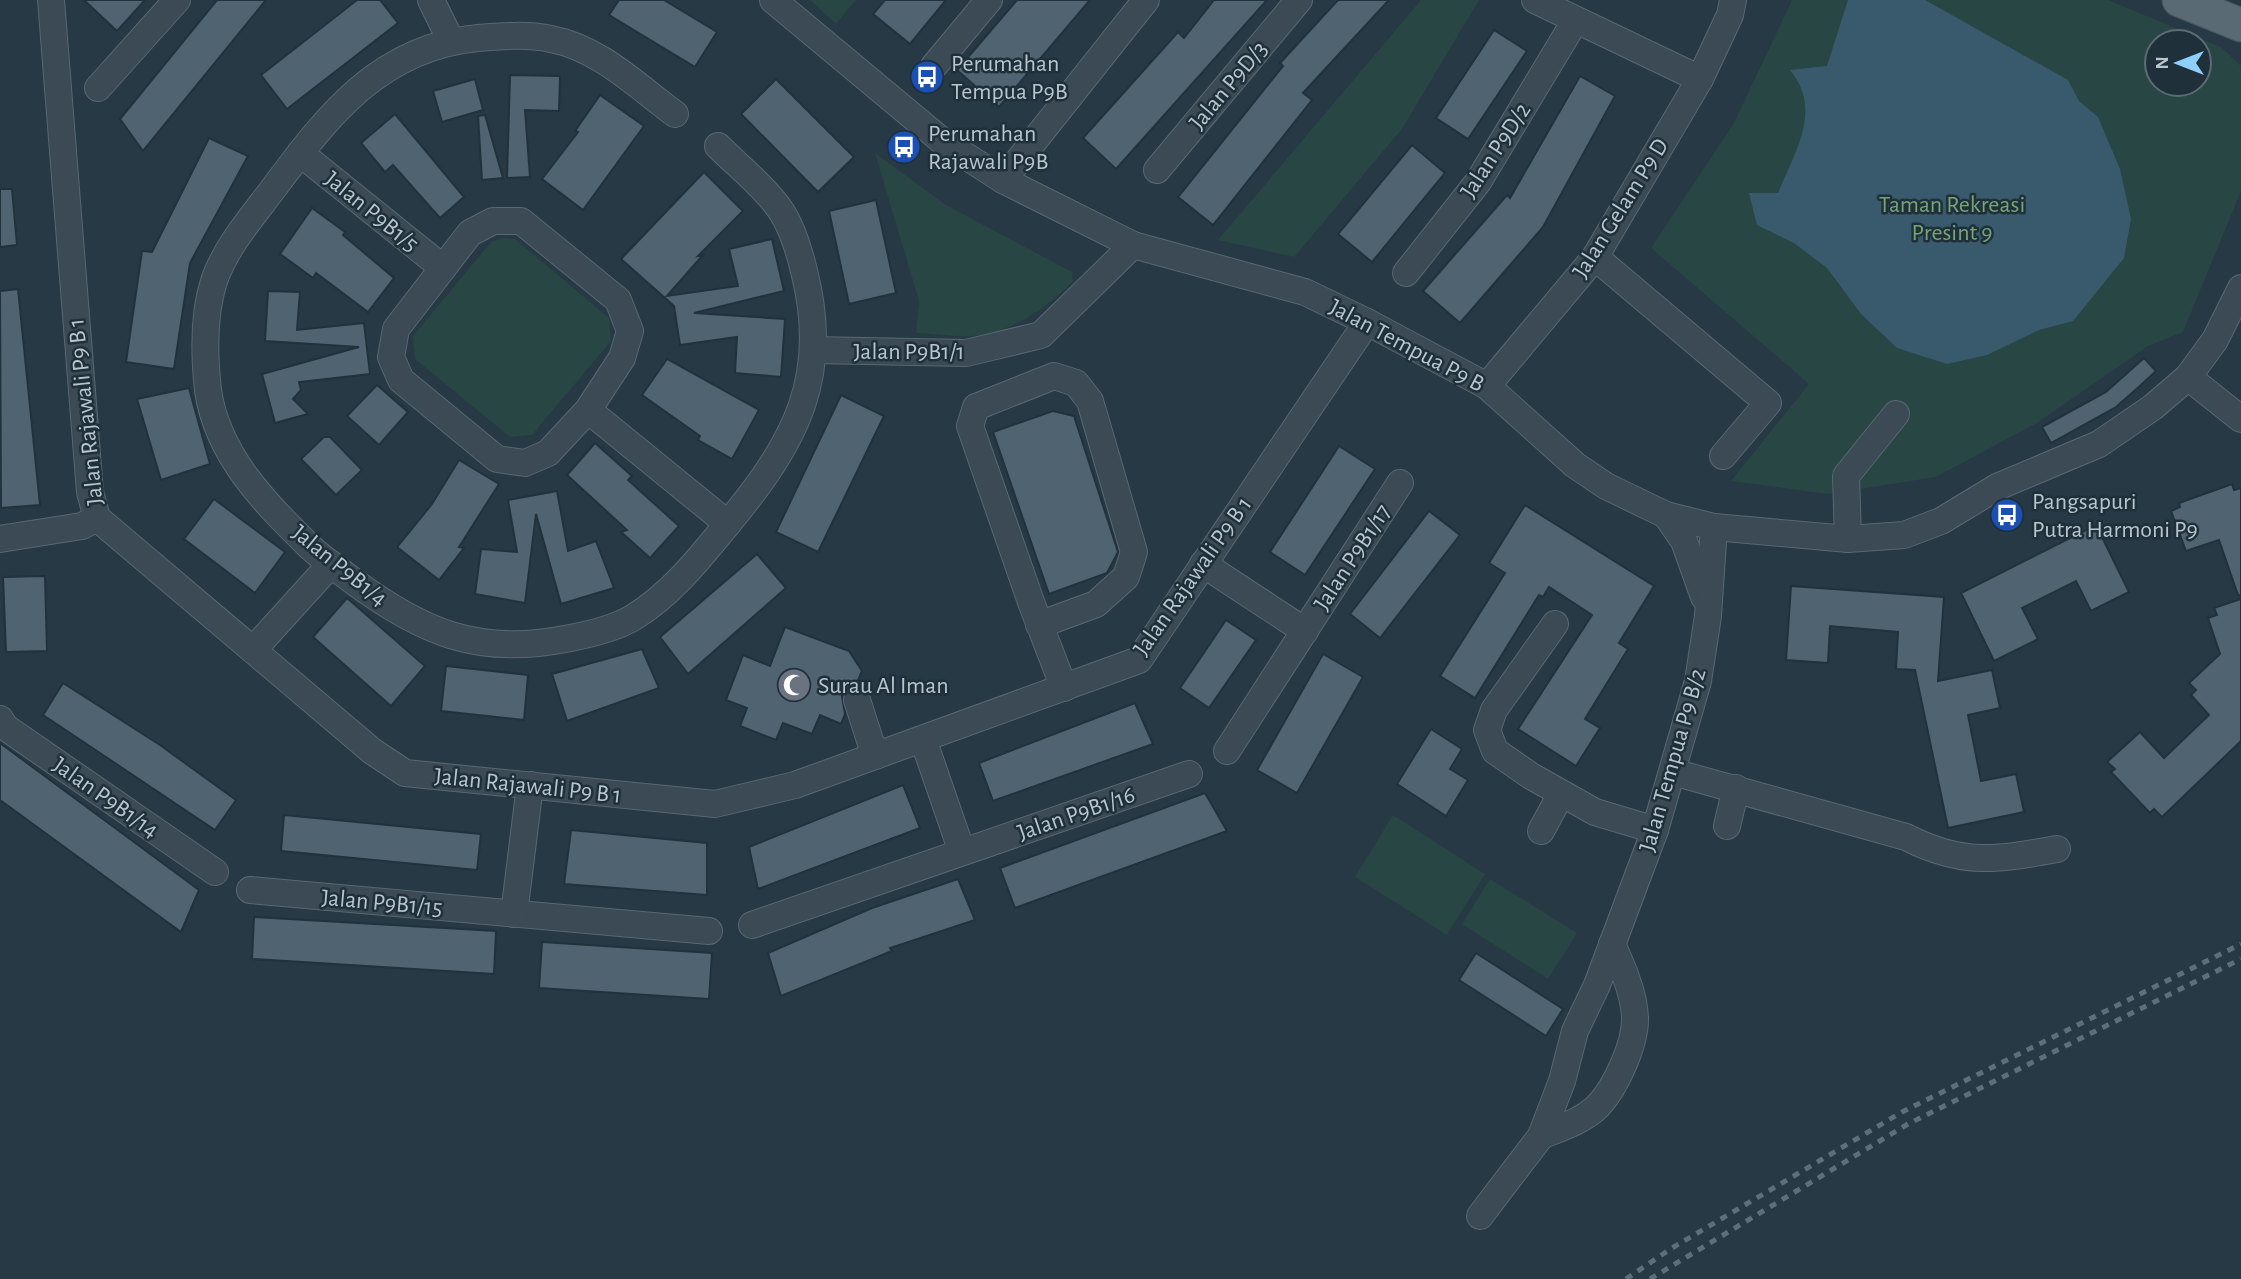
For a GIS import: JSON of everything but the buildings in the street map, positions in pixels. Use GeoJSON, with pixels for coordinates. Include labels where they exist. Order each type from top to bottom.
{"type":"FeatureCollection","features":[{"type":"Feature","properties":{"kind":"main road"},"geometry":{"type":"LineString","coordinates":[[2179,0],[2241,24]]}},
{"type":"Feature","properties":{"kind":"street","name":"Jalan Rajawali P9 B 1"},"geometry":{"type":"LineString","coordinates":[[51,0],[90,492],[97,518],[372,751],[405,773],[715,804],[795,785],[1139,660],[1367,322]]}},
{"type":"Feature","properties":{"kind":"street"},"geometry":{"type":"LineString","coordinates":[[98,88],[177,0]]}},
{"type":"Feature","properties":{"kind":"street"},"geometry":{"type":"LineString","coordinates":[[431,0],[451,41]]}},
{"type":"Feature","properties":{"kind":"street","name":"Jalan Tempua P9 B"},"geometry":{"type":"LineString","coordinates":[[773,0],[941,140],[1003,180],[1133,246],[1305,292],[1367,322],[1487,386],[1575,464],[1606,486],[1665,515],[1714,527],[1848,539],[1904,535],[1941,521],[1979,496],[2121,432],[2188,377],[2215,340],[2241,288]]}},
{"type":"Feature","properties":{"kind":"street"},"geometry":{"type":"LineString","coordinates":[[934,66],[989,0]]}},
{"type":"Feature","properties":{"kind":"street"},"geometry":{"type":"LineString","coordinates":[[1003,180],[1146,0]]}},
{"type":"Feature","properties":{"kind":"street","name":"Jalan P9D/3"},"geometry":{"type":"LineString","coordinates":[[1157,170],[1299,0]]}},
{"type":"Feature","properties":{"kind":"street"},"geometry":{"type":"LineString","coordinates":[[1535,0],[1700,79]]}},
{"type":"Feature","properties":{"kind":"street","name":"Jalan Gelam P9 D"},"geometry":{"type":"LineString","coordinates":[[1487,386],[1595,257],[1700,79],[1735,5]]}},
{"type":"Feature","properties":{"kind":"street","name":"Jalan P9D/2"},"geometry":{"type":"LineString","coordinates":[[1406,273],[1478,183],[1575,21]]}},
{"type":"Feature","properties":{"kind":"street","name":"Jalan P9B1/4"},"geometry":{"type":"LineString","coordinates":[[675,114],[586,49],[548,38],[502,36],[451,41],[395,62],[344,100],[243,228],[215,279],[205,332],[208,393],[220,434],[241,474],[313,550],[381,601],[438,633],[483,643],[538,644],[587,635],[633,619],[685,574],[754,491],[796,425],[813,364],[813,308],[800,255],[778,205],[718,146]]}},
{"type":"Feature","properties":{"kind":"street","name":"Jalan P9B1/5"},"geometry":{"type":"LineString","coordinates":[[300,153],[443,268]]}},
{"type":"Feature","properties":{"kind":"street","name":"Jalan P9B1/5"},"geometry":{"type":"LineString","coordinates":[[493,222],[521,222],[618,300],[630,331],[622,358],[588,410],[548,453],[525,464],[497,459],[401,380],[391,357],[396,329],[443,268],[470,233],[493,222]]}},
{"type":"Feature","properties":{"kind":"street"},"geometry":{"type":"LineString","coordinates":[[1054,376],[1041,335],[1133,246]]}},
{"type":"Feature","properties":{"kind":"street"},"geometry":{"type":"LineString","coordinates":[[1595,257],[1768,403],[1723,456]]}},
{"type":"Feature","properties":{"kind":"street","name":"Jalan P9B1/1"},"geometry":{"type":"LineString","coordinates":[[814,350],[966,353],[1041,335]]}},
{"type":"Feature","properties":{"kind":"street"},"geometry":{"type":"LineString","coordinates":[[1040,625],[1096,604],[1126,578],[1134,552],[1090,401],[1076,383],[1054,376],[976,407],[970,425],[1040,625],[1064,688]]}},
{"type":"Feature","properties":{"kind":"street"},"geometry":{"type":"LineString","coordinates":[[2188,377],[2241,419]]}},
{"type":"Feature","properties":{"kind":"street"},"geometry":{"type":"LineString","coordinates":[[588,410],[728,524]]}},
{"type":"Feature","properties":{"kind":"street"},"geometry":{"type":"LineString","coordinates":[[1848,539],[1846,476],[1896,414]]}},
{"type":"Feature","properties":{"kind":"street","name":"Jalan P9B1/17"},"geometry":{"type":"LineString","coordinates":[[1227,751],[1400,483]]}},
{"type":"Feature","properties":{"kind":"street"},"geometry":{"type":"LineString","coordinates":[[1665,515],[1684,541],[1701,586],[1708,616]]}},
{"type":"Feature","properties":{"kind":"street"},"geometry":{"type":"LineString","coordinates":[[0,539],[82,526],[97,518]]}},
{"type":"Feature","properties":{"kind":"street","name":"Jalan Tempua P9 B/2"},"geometry":{"type":"LineString","coordinates":[[1541,1136],[1562,1081],[1575,1031],[1597,985],[1655,830],[1673,772],[1698,681],[1708,616],[1714,527]]}},
{"type":"Feature","properties":{"kind":"street"},"geometry":{"type":"LineString","coordinates":[[253,650],[331,564]]}},
{"type":"Feature","properties":{"kind":"street","name":"Jalan P9B1/17"},"geometry":{"type":"LineString","coordinates":[[1203,564],[1305,631]]}},
{"type":"Feature","properties":{"kind":"street"},"geometry":{"type":"LineString","coordinates":[[1555,624],[1494,710],[1487,730],[1495,751],[1561,794],[1595,812],[1655,830]]}},
{"type":"Feature","properties":{"kind":"street"},"geometry":{"type":"LineString","coordinates":[[857,700],[875,756]]}},
{"type":"Feature","properties":{"kind":"street","name":"Jalan P9B1/14"},"geometry":{"type":"LineString","coordinates":[[0,719],[5,727],[215,872]]}},
{"type":"Feature","properties":{"kind":"street"},"geometry":{"type":"LineString","coordinates":[[923,739],[962,852]]}},
{"type":"Feature","properties":{"kind":"street"},"geometry":{"type":"LineString","coordinates":[[1673,772],[1906,837],[1936,852],[1964,859],[2007,858],[2057,849]]}},
{"type":"Feature","properties":{"kind":"street","name":"Jalan P9B1/16"},"geometry":{"type":"LineString","coordinates":[[752,925],[1189,774]]}},
{"type":"Feature","properties":{"kind":"street"},"geometry":{"type":"LineString","coordinates":[[514,914],[530,785]]}},
{"type":"Feature","properties":{"kind":"street"},"geometry":{"type":"LineString","coordinates":[[1727,826],[1736,788]]}},
{"type":"Feature","properties":{"kind":"street"},"geometry":{"type":"LineString","coordinates":[[1541,831],[1561,794]]}},
{"type":"Feature","properties":{"kind":"street","name":"Jalan P9B1/15"},"geometry":{"type":"LineString","coordinates":[[250,890],[709,931]]}},
{"type":"Feature","properties":{"kind":"street"},"geometry":{"type":"LineString","coordinates":[[1480,1216],[1541,1136],[1584,1117],[1599,1105],[1624,1067],[1635,1018],[1623,968],[1612,944]]}},
{"type":"Feature","properties":{"kind":"green space"},"geometry":{"type":"Polygon","coordinates":[[[810,0],[856,0],[836,24],[810,0]]]}},
{"type":"Feature","properties":{"kind":"green space"},"geometry":{"type":"Polygon","coordinates":[[[1421,0],[1479,0],[1402,129],[1294,257],[1218,240],[1421,0]]]}},
{"type":"Feature","properties":{"kind":"green space","name":"Taman Rekreasi Presint 9"},"geometry":{"type":"Polygon","coordinates":[[[1792,0],[2108,0],[2175,28],[2143,28],[2143,98],[2213,98],[2213,44],[2221,47],[2241,66],[2241,191],[2183,332],[2148,346],[2037,423],[1936,477],[1828,494],[1731,481],[1809,384],[1651,248],[1734,123],[1792,0]]]}},
{"type":"Feature","properties":{"kind":"green space"},"geometry":{"type":"Polygon","coordinates":[[[875,153],[946,205],[1072,272],[1073,281],[1034,314],[999,331],[969,336],[916,333],[919,301],[875,153]]]}},
{"type":"Feature","properties":{"kind":"green space"},"geometry":{"type":"Polygon","coordinates":[[[515,239],[609,318],[611,341],[532,435],[510,437],[415,359],[413,336],[492,241],[515,239]]]}},
{"type":"Feature","properties":{"kind":"green space"},"geometry":{"type":"Polygon","coordinates":[[[1393,815],[1485,874],[1447,935],[1355,877],[1393,815]]]}},
{"type":"Feature","properties":{"kind":"green space"},"geometry":{"type":"Polygon","coordinates":[[[1490,879],[1577,933],[1548,979],[1462,924],[1490,879]]]}},
{"type":"Feature","properties":{"kind":"water"},"geometry":{"type":"Polygon","coordinates":[[[1848,0],[1925,0],[2068,80],[2079,101],[2098,117],[2120,169],[2131,219],[2124,258],[2073,321],[2039,330],[1987,355],[1947,364],[1897,348],[1861,314],[1827,268],[1794,243],[1757,225],[1749,193],[1778,193],[1803,131],[1804,100],[1800,85],[1790,70],[1827,66],[1848,0]]]}},
{"type":"Feature","properties":{"kind":"railway"},"geometry":{"type":"LineString","coordinates":[[1626,1279],[1672,1248],[1902,1112],[2241,944]]}},
{"type":"Feature","properties":{"kind":"railway"},"geometry":{"type":"LineString","coordinates":[[1650,1279],[1908,1124],[2241,959]]}},
{"type":"Feature","properties":{"kind":"place","name":"Perumahan Tempua P9B"},"geometry":{"type":"Point","coordinates":[927,77]}},
{"type":"Feature","properties":{"kind":"place","name":"Perumahan Rajawali P9B"},"geometry":{"type":"Point","coordinates":[904,147]}},
{"type":"Feature","properties":{"kind":"place","name":"Pangsapuri Putra Harmoni P9"},"geometry":{"type":"Point","coordinates":[2007,515]}},
{"type":"Feature","properties":{"kind":"place","name":"Surau Al Iman"},"geometry":{"type":"Point","coordinates":[794,685]}}]}
